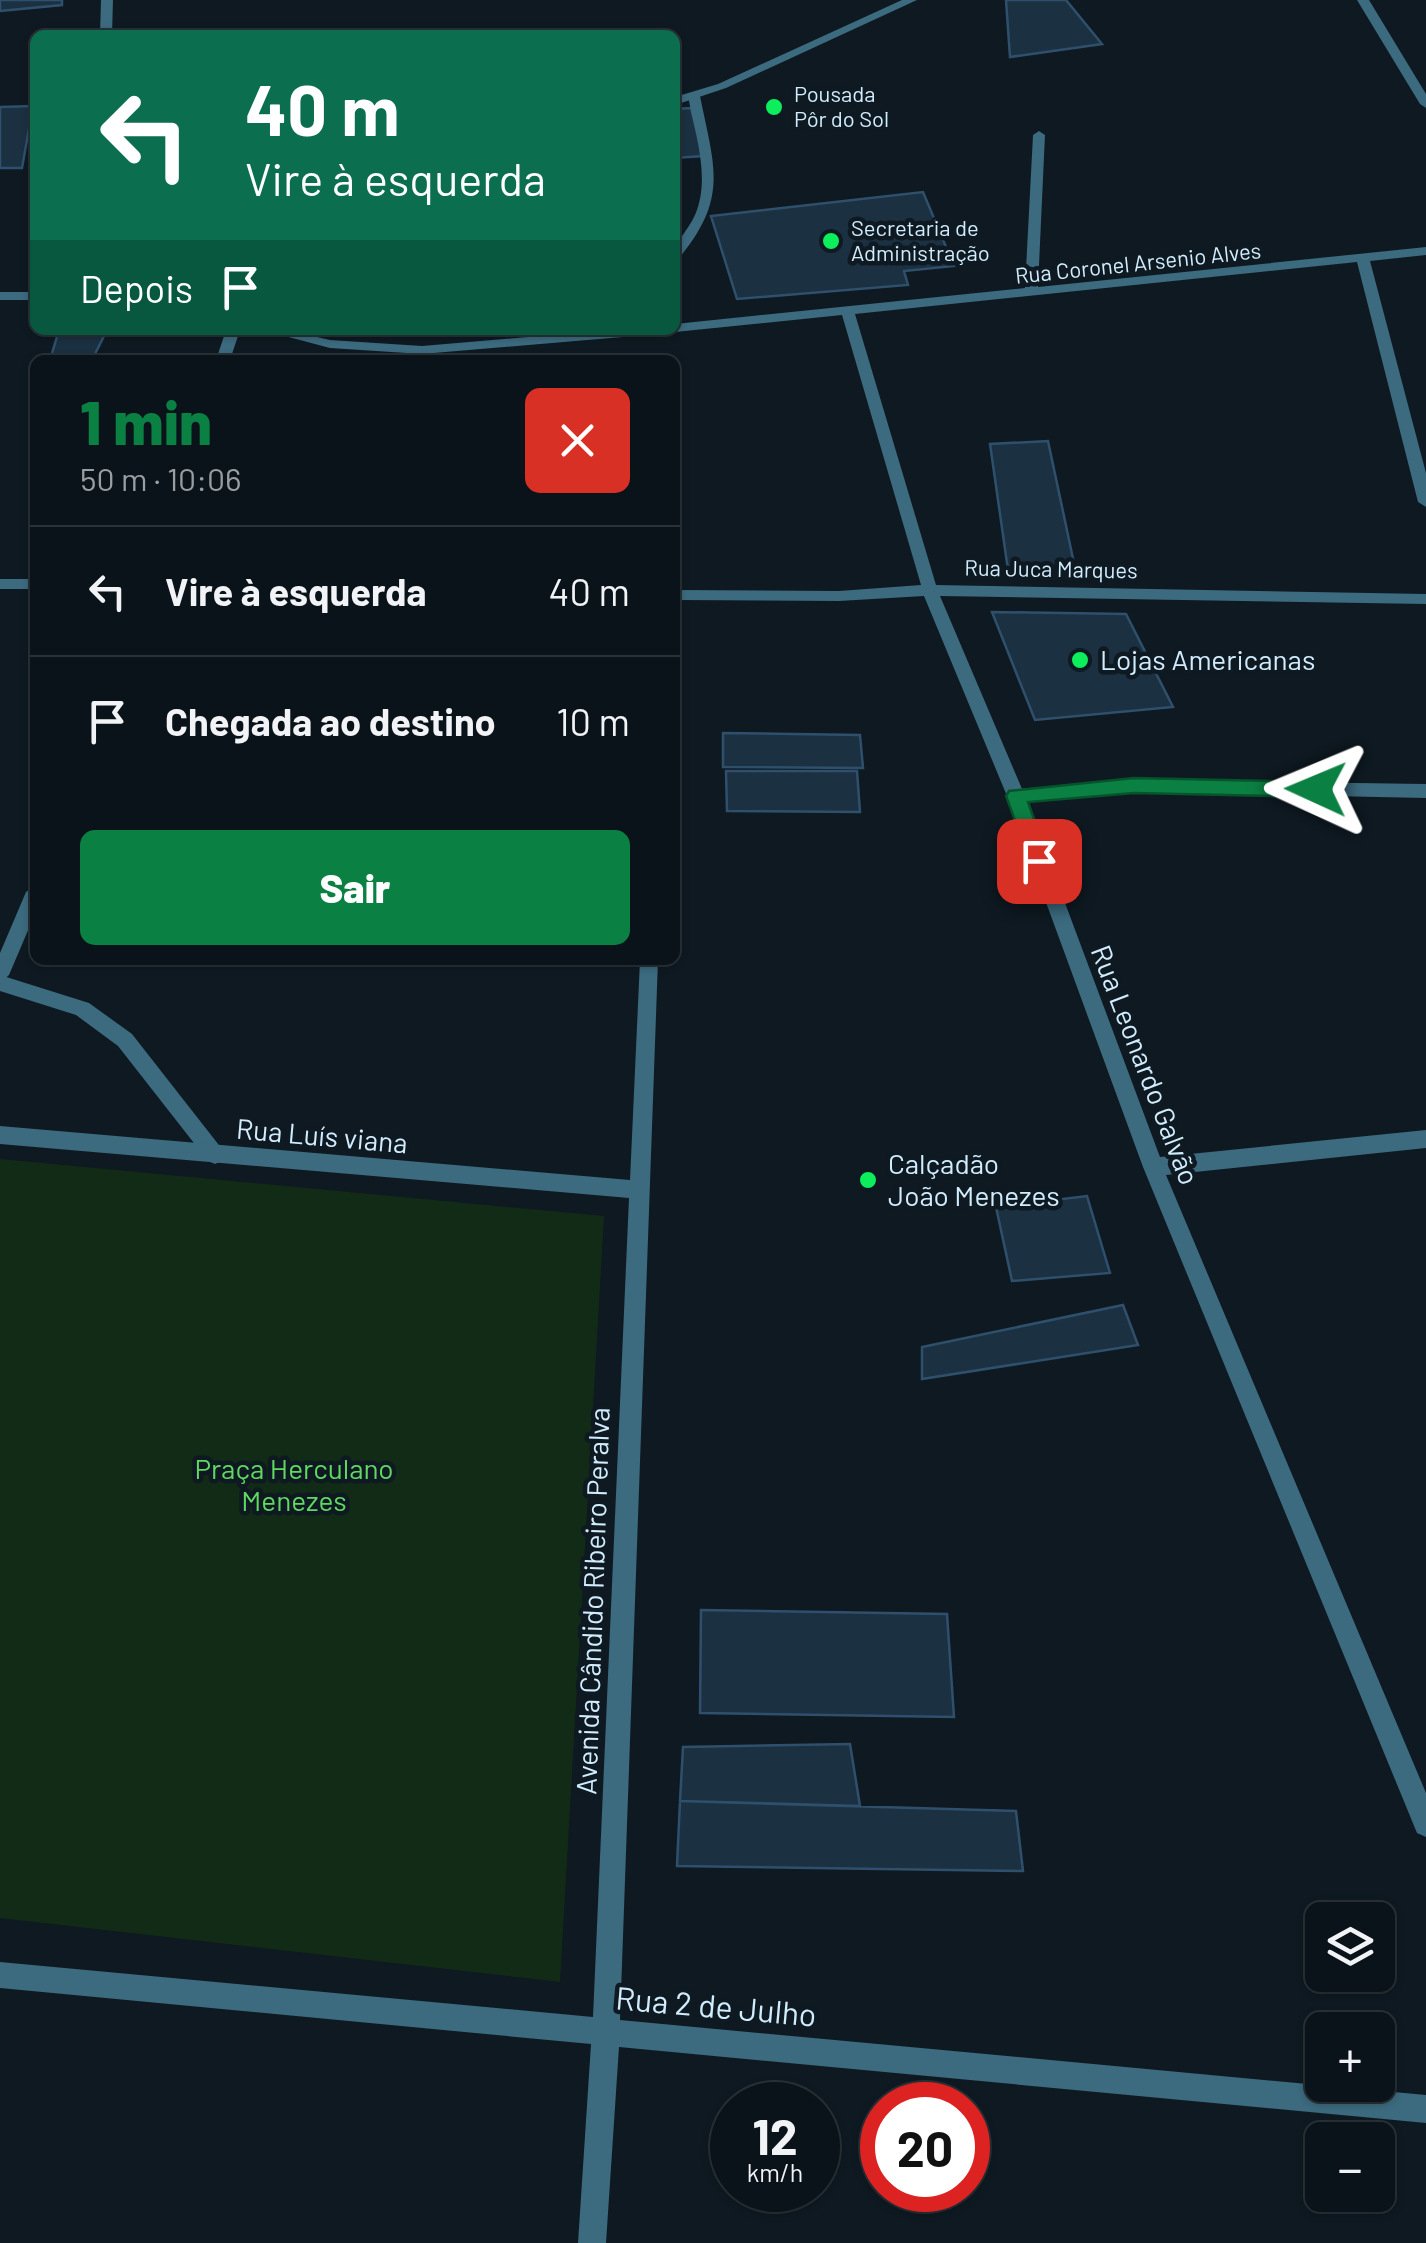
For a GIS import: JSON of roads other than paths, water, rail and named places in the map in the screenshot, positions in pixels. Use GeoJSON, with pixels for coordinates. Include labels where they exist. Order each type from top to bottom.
{"type":"FeatureCollection","features":[{"type":"Feature","properties":{"kind":"street"},"geometry":{"type":"LineString","coordinates":[[106,30],[107,0]]}},
{"type":"Feature","properties":{"kind":"street"},"geometry":{"type":"LineString","coordinates":[[680,100],[911,0]]}},
{"type":"Feature","properties":{"kind":"street"},"geometry":{"type":"LineString","coordinates":[[1363,0],[1424,97]]}},
{"type":"Feature","properties":{"kind":"street"},"geometry":{"type":"LineString","coordinates":[[680,247],[708,198],[710,155],[694,96]]}},
{"type":"Feature","properties":{"kind":"street"},"geometry":{"type":"LineString","coordinates":[[1031,294],[1040,135]]}},
{"type":"Feature","properties":{"kind":"street","name":"Rua Coronel Arsenio Alves"},"geometry":{"type":"LineString","coordinates":[[680,328],[1426,251]]}},
{"type":"Feature","properties":{"kind":"street"},"geometry":{"type":"LineString","coordinates":[[1363,259],[1426,502]]}},
{"type":"Feature","properties":{"kind":"street"},"geometry":{"type":"LineString","coordinates":[[0,296],[30,296]]}},
{"type":"Feature","properties":{"kind":"street","name":"Rua Leonardo Galvão"},"geometry":{"type":"LineString","coordinates":[[848,313],[930,590],[1016,796],[1153,1167],[1419,1786],[1426,1824]]}},
{"type":"Feature","properties":{"kind":"street"},"geometry":{"type":"LineString","coordinates":[[299,335],[384,349],[600,335]]}},
{"type":"Feature","properties":{"kind":"street"},"geometry":{"type":"LineString","coordinates":[[543,340],[554,335]]}},
{"type":"Feature","properties":{"kind":"street"},"geometry":{"type":"LineString","coordinates":[[0,584],[30,584]]}},
{"type":"Feature","properties":{"kind":"street","name":"Rua Juca Marques"},"geometry":{"type":"LineString","coordinates":[[680,595],[839,596],[930,590],[1426,598]]}},
{"type":"Feature","properties":{"kind":"street"},"geometry":{"type":"LineString","coordinates":[[1016,796],[1134,786],[1426,791]]}},
{"type":"Feature","properties":{"kind":"street"},"geometry":{"type":"LineString","coordinates":[[0,975],[30,904]]}},
{"type":"Feature","properties":{"kind":"street","name":"Avenida Cândido Ribeiro Peralva"},"geometry":{"type":"LineString","coordinates":[[592,2243],[606,2032],[649,965]]}},
{"type":"Feature","properties":{"kind":"street"},"geometry":{"type":"LineString","coordinates":[[0,983],[82,1009],[125,1040],[215,1155]]}},
{"type":"Feature","properties":{"kind":"street","name":"Rua Luís viana"},"geometry":{"type":"LineString","coordinates":[[0,1135],[639,1190]]}},
{"type":"Feature","properties":{"kind":"street"},"geometry":{"type":"LineString","coordinates":[[1153,1167],[1426,1140]]}},
{"type":"Feature","properties":{"kind":"street","name":"Rua 2 de Julho"},"geometry":{"type":"LineString","coordinates":[[0,1975],[1426,2109]]}},
{"type":"Feature","properties":{"kind":"place","name":"Pousada Pôr do Sol"},"geometry":{"type":"Point","coordinates":[774,107]}},
{"type":"Feature","properties":{"kind":"place","name":"Secretaria de Administração"},"geometry":{"type":"Point","coordinates":[831,241]}},
{"type":"Feature","properties":{"kind":"place","name":"Lojas Americanas"},"geometry":{"type":"Point","coordinates":[1080,660]}},
{"type":"Feature","properties":{"kind":"place","name":"Calçadão João Menezes"},"geometry":{"type":"Point","coordinates":[868,1180]}},
{"type":"Feature","properties":{"kind":"park label","name":"Praça Herculano Menezes"},"geometry":{"type":"Point","coordinates":[294,1485]}}]}
